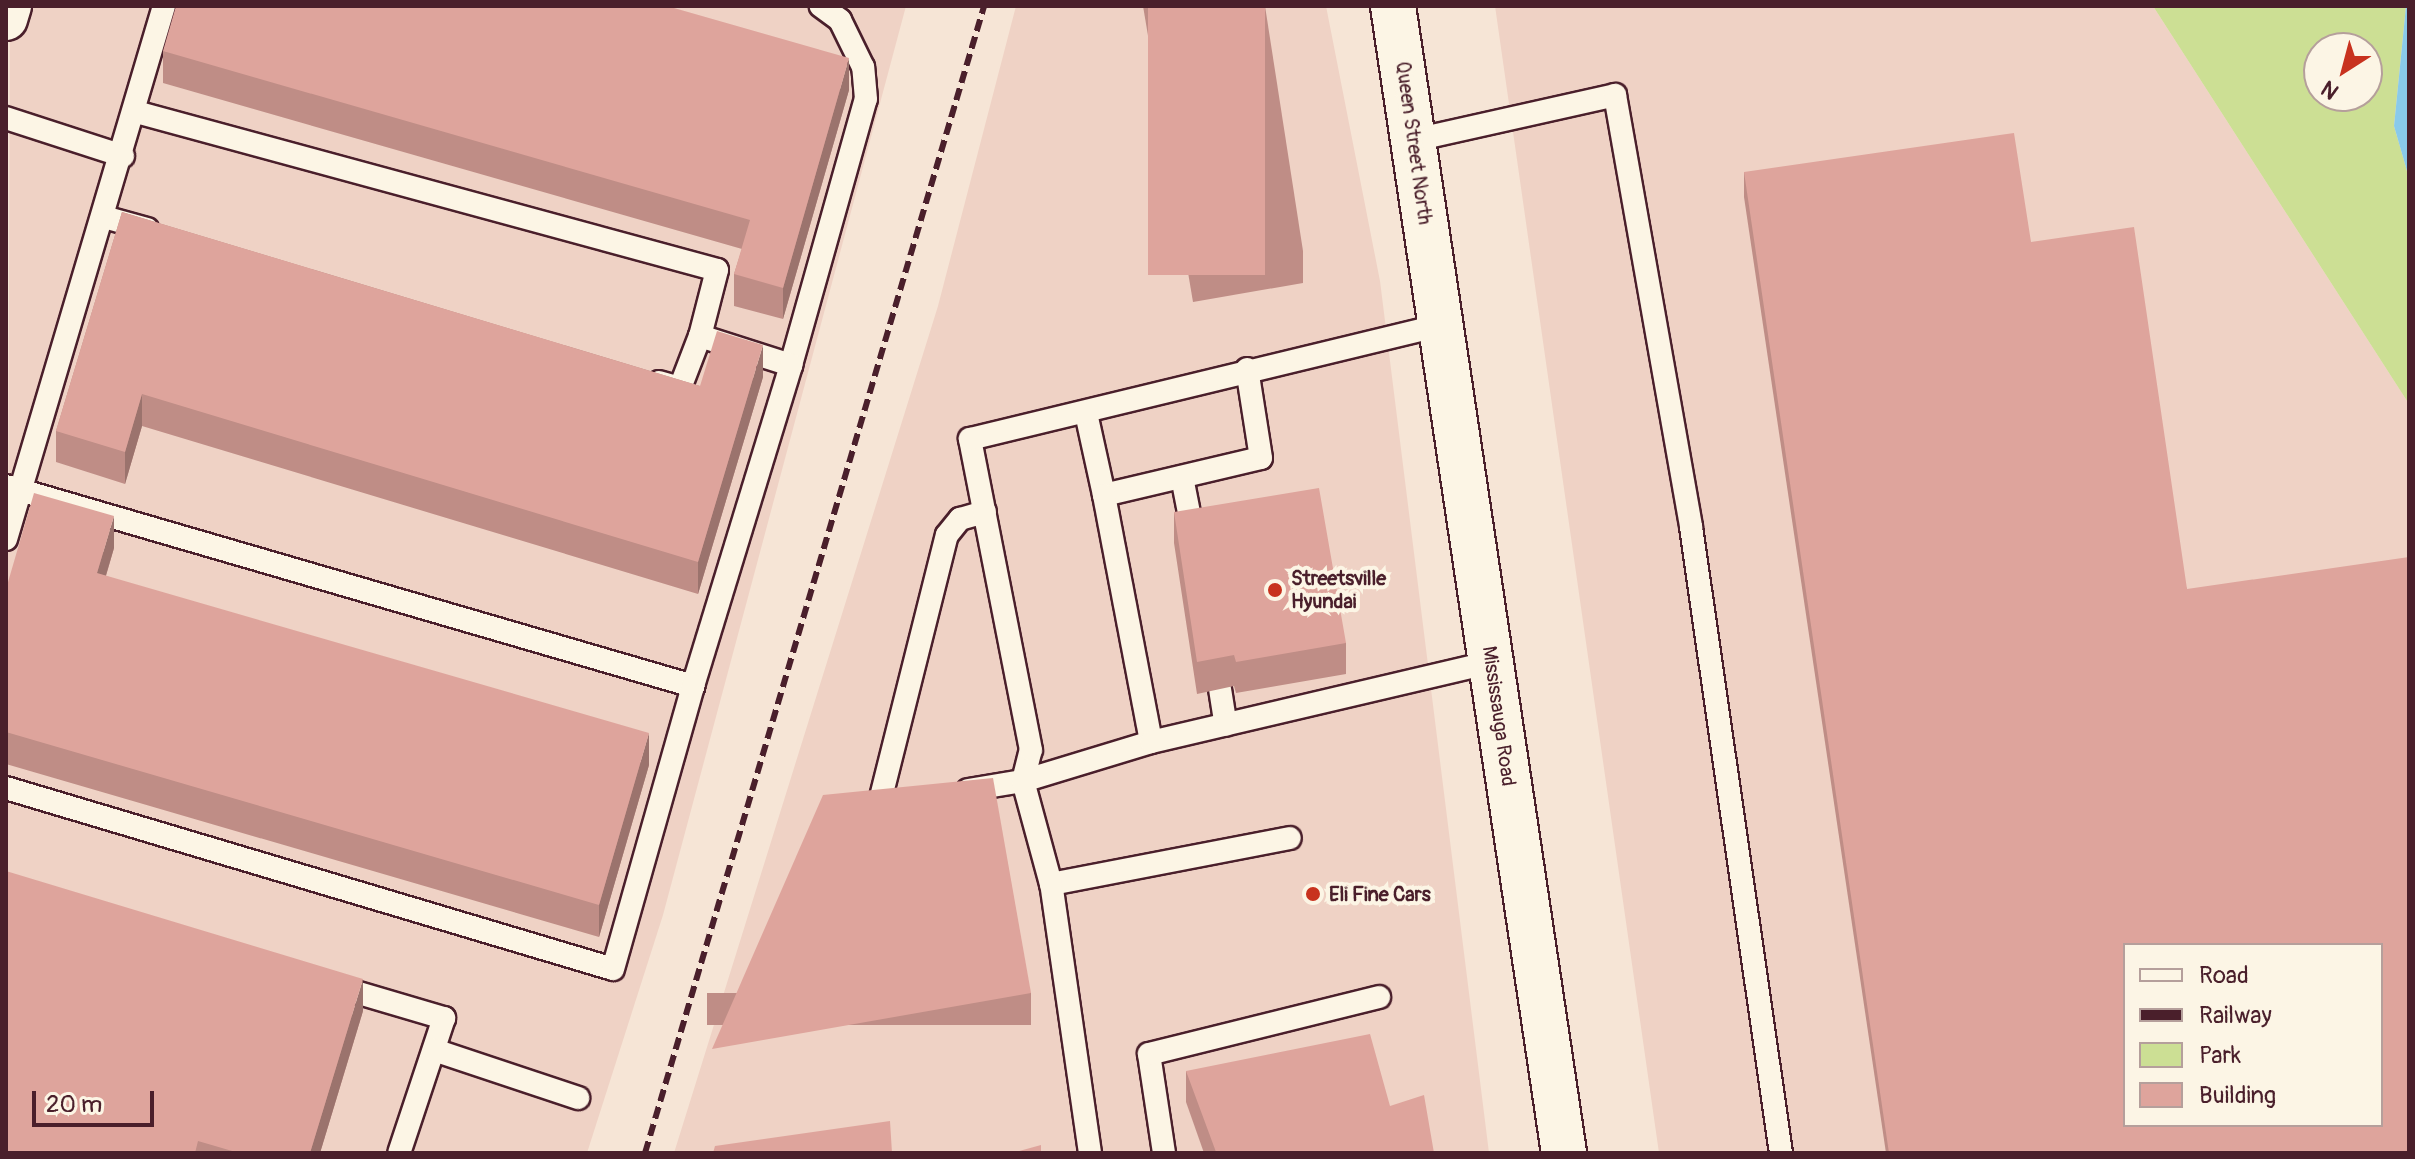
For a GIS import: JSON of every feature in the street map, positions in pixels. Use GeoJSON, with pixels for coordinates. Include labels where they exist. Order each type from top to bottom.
{"type":"FeatureCollection","features":[{"type":"Feature","properties":{"kind":"main road","name":"Queen Street North"},"geometry":{"type":"LineString","coordinates":[[1393,6],[1433,280]]}},
{"type":"Feature","properties":{"kind":"main road","name":"Mississauga Road"},"geometry":{"type":"LineString","coordinates":[[1433,280],[1564,1153]]}},
{"type":"Feature","properties":{"kind":"street"},"geometry":{"type":"LineString","coordinates":[[6,19],[10,6]]}},
{"type":"Feature","properties":{"kind":"lane"},"geometry":{"type":"LineString","coordinates":[[6,539],[13,489],[104,217],[164,6]]}},
{"type":"Feature","properties":{"kind":"lane"},"geometry":{"type":"LineString","coordinates":[[6,788],[613,969],[866,99],[863,67],[840,20],[821,6]]}},
{"type":"Feature","properties":{"kind":"lane"},"geometry":{"type":"LineString","coordinates":[[1414,140],[1615,95],[1691,527],[1781,1153]]}},
{"type":"Feature","properties":{"kind":"lane"},"geometry":{"type":"LineString","coordinates":[[136,112],[717,270],[700,336],[680,388],[635,375]]}},
{"type":"Feature","properties":{"kind":"lane"},"geometry":{"type":"LineString","coordinates":[[6,118],[123,156]]}},
{"type":"Feature","properties":{"kind":"lane"},"geometry":{"type":"LineString","coordinates":[[104,217],[165,235]]}},
{"type":"Feature","properties":{"kind":"lane"},"geometry":{"type":"LineString","coordinates":[[1090,1153],[1051,884],[1023,781],[1031,750],[970,439],[1086,413],[1247,369],[1441,325]]}},
{"type":"Feature","properties":{"kind":"lane"},"geometry":{"type":"LineString","coordinates":[[700,336],[791,365]]}},
{"type":"Feature","properties":{"kind":"lane"},"geometry":{"type":"LineString","coordinates":[[1104,495],[1261,458],[1247,369]]}},
{"type":"Feature","properties":{"kind":"lane"},"geometry":{"type":"LineString","coordinates":[[1086,413],[1151,742]]}},
{"type":"Feature","properties":{"kind":"lane"},"geometry":{"type":"LineString","coordinates":[[1182,477],[1194,540]]}},
{"type":"Feature","properties":{"kind":"lane"},"geometry":{"type":"LineString","coordinates":[[13,489],[693,686]]}},
{"type":"Feature","properties":{"kind":"lane"},"geometry":{"type":"LineString","coordinates":[[908,801],[879,805],[947,535],[960,519],[985,512]]}},
{"type":"Feature","properties":{"kind":"lane"},"geometry":{"type":"LineString","coordinates":[[951,793],[1023,781],[1151,742],[1491,662]]}},
{"type":"Feature","properties":{"kind":"lane"},"geometry":{"type":"LineString","coordinates":[[1220,689],[1226,725]]}},
{"type":"Feature","properties":{"kind":"lane"},"geometry":{"type":"LineString","coordinates":[[1051,884],[1290,838]]}},
{"type":"Feature","properties":{"kind":"lane"},"geometry":{"type":"LineString","coordinates":[[308,978],[444,1018],[405,1152]]}},
{"type":"Feature","properties":{"kind":"lane"},"geometry":{"type":"LineString","coordinates":[[1164,1153],[1149,1054],[1379,997]]}},
{"type":"Feature","properties":{"kind":"lane"},"geometry":{"type":"LineString","coordinates":[[434,1050],[578,1098]]}},
{"type":"Feature","properties":{"kind":"shaded area"},"geometry":{"type":"Polygon","coordinates":[[[10,6],[906,6],[663,915],[587,1153],[6,1153],[10,6]]]}},
{"type":"Feature","properties":{"kind":"shaded area"},"geometry":{"type":"Polygon","coordinates":[[[1016,6],[1326,6],[1380,281],[1489,1153],[674,1153],[938,306],[1016,6]]]}},
{"type":"Feature","properties":{"kind":"shaded area"},"geometry":{"type":"Polygon","coordinates":[[[1495,6],[2153,6],[2409,404],[2409,1153],[1659,1153],[1495,6]]]}},
{"type":"Feature","properties":{"kind":"green space"},"geometry":{"type":"Polygon","coordinates":[[[2153,6],[2406,6],[2394,126],[2409,178],[2409,404],[2153,6]]]}},
{"type":"Feature","properties":{"kind":"water"},"geometry":{"type":"Polygon","coordinates":[[[2406,6],[2409,6],[2409,178],[2394,126],[2406,6]]]}},
{"type":"Feature","properties":{"kind":"building"},"geometry":{"type":"Polygon","coordinates":[[[176,6],[667,6],[849,58],[783,288],[734,274],[750,220],[163,51],[176,6]]]}},
{"type":"Feature","properties":{"kind":"building"},"geometry":{"type":"Polygon","coordinates":[[[1148,6],[1265,6],[1265,275],[1148,275],[1148,6]]]}},
{"type":"Feature","properties":{"kind":"building"},"geometry":{"type":"Polygon","coordinates":[[[2014,133],[2031,242],[2134,227],[2187,589],[2409,557],[2409,1153],[1889,1153],[1744,172],[2014,133]]]}},
{"type":"Feature","properties":{"kind":"building"},"geometry":{"type":"Polygon","coordinates":[[[122,212],[700,386],[717,331],[763,345],[698,562],[142,394],[125,452],[56,431],[122,212]]]}},
{"type":"Feature","properties":{"kind":"building"},"geometry":{"type":"Polygon","coordinates":[[[1319,488],[1346,643],[1236,662],[1234,655],[1197,662],[1174,512],[1319,488]]]}},
{"type":"Feature","properties":{"kind":"building"},"geometry":{"type":"Polygon","coordinates":[[[34,493],[114,516],[97,573],[649,733],[599,905],[6,732],[6,589],[34,493]]]}},
{"type":"Feature","properties":{"kind":"building"},"geometry":{"type":"Polygon","coordinates":[[[993,778],[1031,993],[712,1049],[823,795],[993,778]]]}},
{"type":"Feature","properties":{"kind":"building"},"geometry":{"type":"Polygon","coordinates":[[[6,871],[363,979],[310,1153],[239,1153],[198,1141],[195,1153],[6,1153],[6,871]]]}},
{"type":"Feature","properties":{"kind":"building"},"geometry":{"type":"Polygon","coordinates":[[[1370,1034],[1390,1106],[1424,1095],[1434,1153],[1215,1153],[1186,1071],[1370,1034]]]}},
{"type":"Feature","properties":{"kind":"building"},"geometry":{"type":"Polygon","coordinates":[[[890,1121],[892,1153],[713,1153],[715,1146],[890,1121]]]}},
{"type":"Feature","properties":{"kind":"building"},"geometry":{"type":"Polygon","coordinates":[[[1041,1145],[1041,1153],[1012,1153],[1041,1145]]]}},
{"type":"Feature","properties":{"kind":"railway"},"geometry":{"type":"LineString","coordinates":[[645,1153],[984,6]]}},
{"type":"Feature","properties":{"kind":"place","name":"Streetsville Hyundai"},"geometry":{"type":"Point","coordinates":[1275,590]}},
{"type":"Feature","properties":{"kind":"place","name":"Eli Fine Cars"},"geometry":{"type":"Point","coordinates":[1313,894]}}]}
